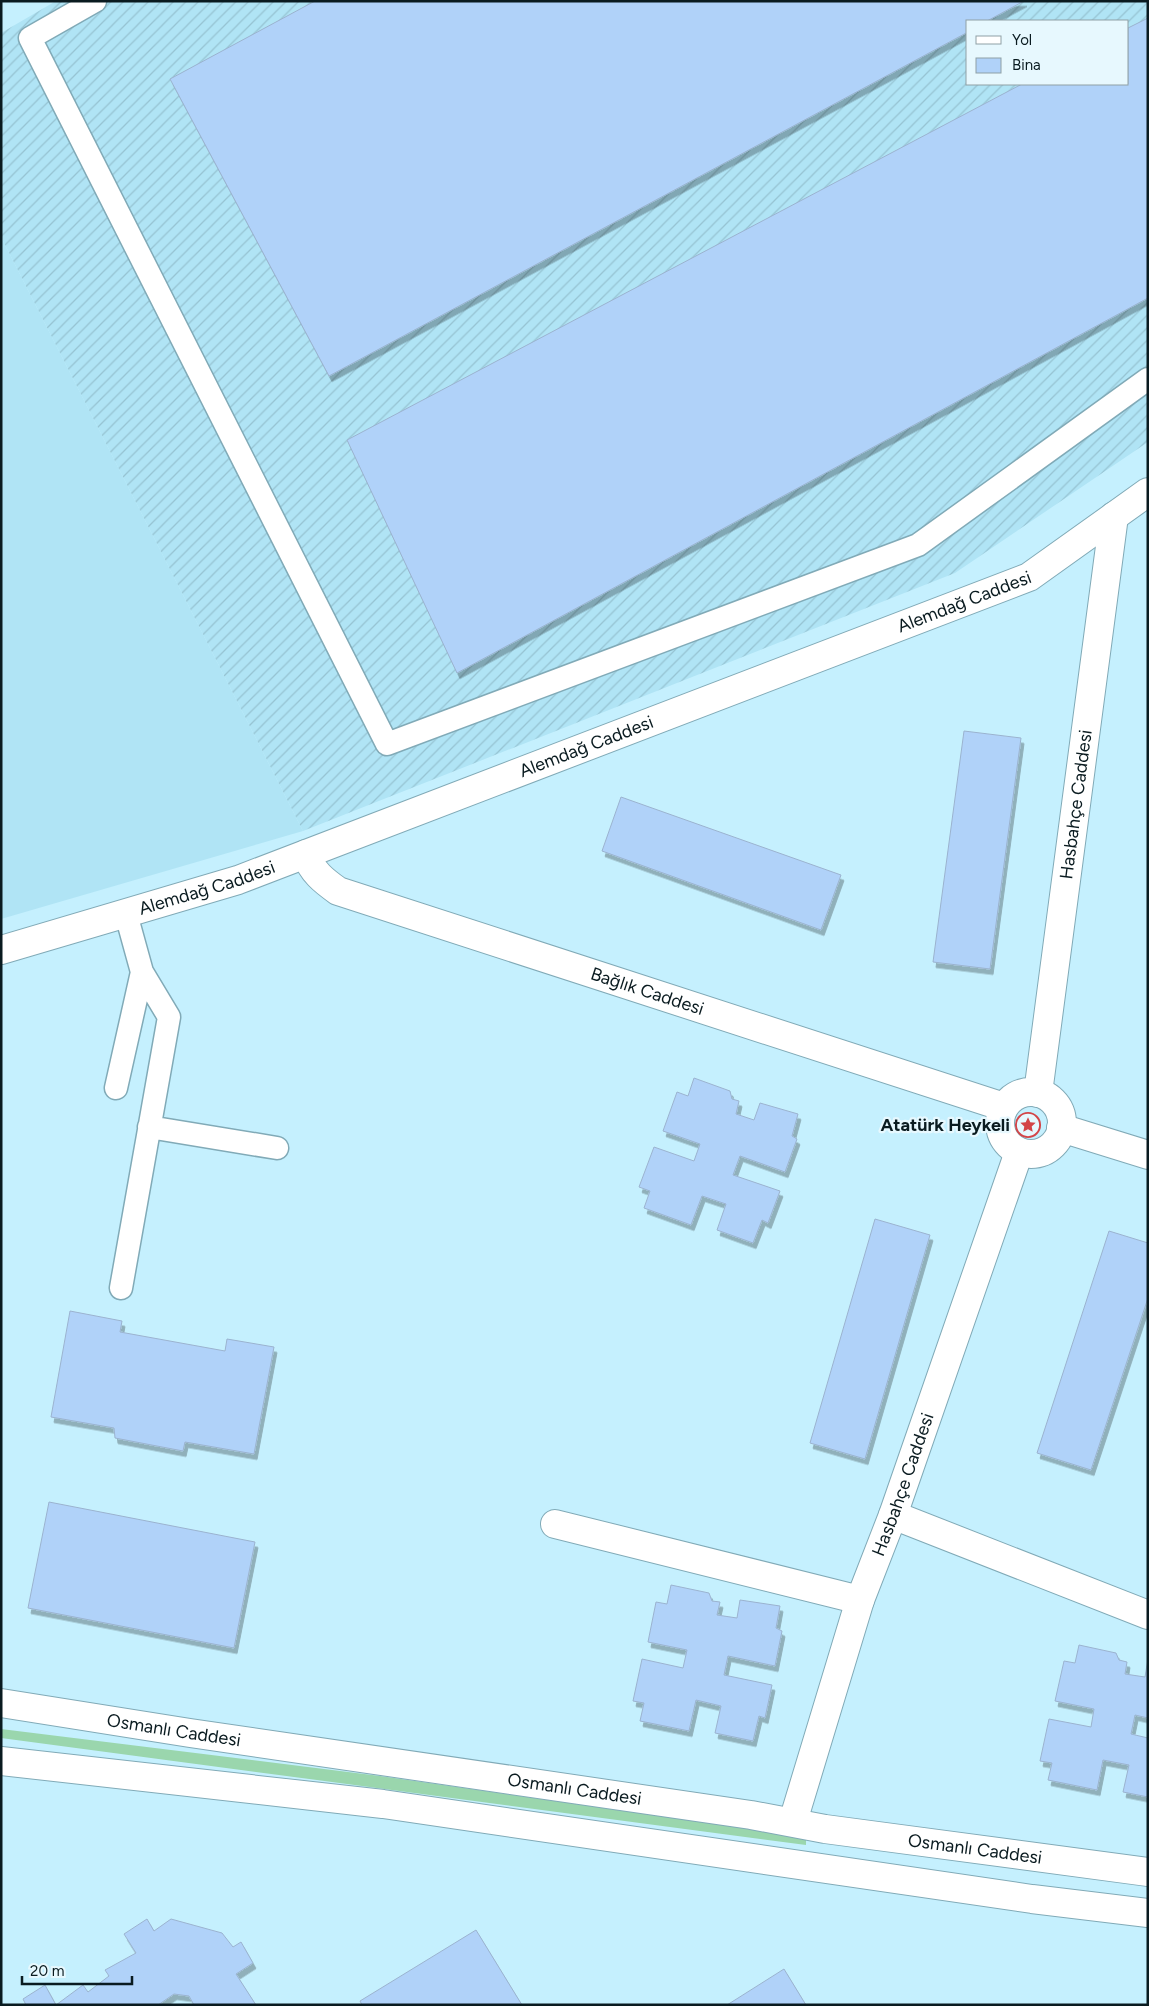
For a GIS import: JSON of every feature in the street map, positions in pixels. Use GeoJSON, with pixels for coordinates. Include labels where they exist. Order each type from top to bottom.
{"type":"FeatureCollection","features":[{"type":"Feature","properties":{"kind":"main road","name":"Alemdağ Caddesi"},"geometry":{"type":"LineString","coordinates":[[1,950],[238,880],[1029,577],[1148,492]]}},
{"type":"Feature","properties":{"kind":"main road","name":"Hasbahçe Caddesi"},"geometry":{"type":"LineString","coordinates":[[1038,1093],[1114,516]]}},
{"type":"Feature","properties":{"kind":"main road","name":"Bağlık Caddesi"},"geometry":{"type":"LineString","coordinates":[[306,854],[309,863],[322,880],[338,890],[1004,1108]]}},
{"type":"Feature","properties":{"kind":"main road"},"geometry":{"type":"LineString","coordinates":[[1028,1092],[1038,1093],[1054,1102],[1061,1118],[1061,1128],[1058,1137],[1046,1150],[1028,1154],[1019,1152],[1003,1138],[1000,1128],[1000,1117],[1010,1100],[1028,1092]]}},
{"type":"Feature","properties":{"kind":"main road"},"geometry":{"type":"LineString","coordinates":[[1061,1128],[1148,1155]]}},
{"type":"Feature","properties":{"kind":"main road","name":"Hasbahçe Caddesi"},"geometry":{"type":"LineString","coordinates":[[794,1818],[860,1600],[893,1515],[1019,1152]]}},
{"type":"Feature","properties":{"kind":"main road"},"geometry":{"type":"LineString","coordinates":[[893,1515],[1148,1615]]}},
{"type":"Feature","properties":{"kind":"main road"},"geometry":{"type":"LineString","coordinates":[[555,1524],[860,1600]]}},
{"type":"Feature","properties":{"kind":"main road","name":"Osmanlı Caddesi"},"geometry":{"type":"LineString","coordinates":[[1,1704],[200,1735],[751,1815],[825,1829],[1148,1872]]}},
{"type":"Feature","properties":{"kind":"main road"},"geometry":{"type":"LineString","coordinates":[[1,1761],[383,1804],[1032,1899],[1148,1914]]}},
{"type":"Feature","properties":{"kind":"lane"},"geometry":{"type":"LineString","coordinates":[[95,1],[30,38],[388,744],[918,545],[1148,379]]}},
{"type":"Feature","properties":{"kind":"lane"},"geometry":{"type":"LineString","coordinates":[[121,1288],[169,1018],[142,972],[126,914]]}},
{"type":"Feature","properties":{"kind":"lane"},"geometry":{"type":"LineString","coordinates":[[116,1088],[142,972]]}},
{"type":"Feature","properties":{"kind":"lane"},"geometry":{"type":"LineString","coordinates":[[149,1127],[277,1148]]}},
{"type":"Feature","properties":{"kind":"shaded area"},"geometry":{"type":"Polygon","coordinates":[[[56,1],[1148,1],[1148,442],[955,573],[303,831],[1,237],[1,33],[56,1]]]}},
{"type":"Feature","properties":{"kind":"shaded area"},"geometry":{"type":"Polygon","coordinates":[[[1,237],[303,831],[1,919],[1,237]]]}},
{"type":"Feature","properties":{"kind":"green space"},"geometry":{"type":"Polygon","coordinates":[[[1,1729],[380,1776],[806,1837],[806,1845],[1,1738],[1,1729]]]}},
{"type":"Feature","properties":{"kind":"building"},"geometry":{"type":"Polygon","coordinates":[[[315,1],[1024,1],[989,20],[966,20],[966,33],[329,376],[170,79],[315,1]]]}},
{"type":"Feature","properties":{"kind":"building"},"geometry":{"type":"Polygon","coordinates":[[[1148,18],[1148,298],[457,673],[347,440],[1020,85],[1129,85],[1129,28],[1148,18]]]}},
{"type":"Feature","properties":{"kind":"building"},"geometry":{"type":"Polygon","coordinates":[[[964,731],[1021,738],[990,969],[933,962],[964,731]]]}},
{"type":"Feature","properties":{"kind":"building"},"geometry":{"type":"Polygon","coordinates":[[[621,797],[841,875],[821,930],[602,851],[621,797]]]}},
{"type":"Feature","properties":{"kind":"building"},"geometry":{"type":"Polygon","coordinates":[[[694,1078],[730,1091],[732,1099],[739,1101],[736,1114],[754,1120],[760,1103],[798,1114],[792,1136],[797,1139],[785,1172],[740,1156],[733,1175],[780,1191],[768,1223],[762,1220],[753,1243],[717,1230],[726,1204],[702,1196],[691,1225],[644,1208],[650,1191],[639,1187],[654,1147],[694,1161],[700,1144],[663,1131],[677,1092],[688,1096],[694,1078]]]}},
{"type":"Feature","properties":{"kind":"building"},"geometry":{"type":"Polygon","coordinates":[[[875,1219],[930,1235],[865,1459],[810,1443],[875,1219]]]}},
{"type":"Feature","properties":{"kind":"building"},"geometry":{"type":"Polygon","coordinates":[[[1109,1231],[1148,1243],[1148,1298],[1091,1470],[1037,1453],[1109,1231]]]}},
{"type":"Feature","properties":{"kind":"building"},"geometry":{"type":"Polygon","coordinates":[[[70,1311],[122,1321],[120,1332],[225,1351],[227,1339],[274,1347],[254,1454],[185,1442],[183,1451],[115,1438],[114,1428],[51,1417],[70,1311]]]}},
{"type":"Feature","properties":{"kind":"building"},"geometry":{"type":"Polygon","coordinates":[[[49,1502],[255,1542],[234,1648],[28,1608],[49,1502]]]}},
{"type":"Feature","properties":{"kind":"building"},"geometry":{"type":"Polygon","coordinates":[[[671,1585],[709,1593],[712,1601],[720,1602],[717,1615],[737,1618],[740,1600],[780,1606],[776,1628],[782,1631],[775,1666],[728,1656],[724,1675],[772,1685],[765,1718],[759,1716],[753,1741],[715,1733],[721,1706],[696,1700],[689,1731],[640,1721],[644,1703],[633,1701],[642,1659],[683,1668],[687,1650],[648,1642],[656,1602],[667,1604],[671,1585]]]}},
{"type":"Feature","properties":{"kind":"building"},"geometry":{"type":"Polygon","coordinates":[[[1079,1645],[1116,1653],[1119,1660],[1127,1662],[1125,1674],[1145,1677],[1148,1659],[1148,1718],[1135,1715],[1131,1734],[1148,1738],[1148,1797],[1123,1792],[1129,1765],[1103,1760],[1097,1790],[1048,1780],[1052,1763],[1040,1761],[1049,1719],[1091,1727],[1094,1709],[1055,1701],[1064,1661],[1075,1663],[1079,1645]]]}},
{"type":"Feature","properties":{"kind":"building"},"geometry":{"type":"Polygon","coordinates":[[[147,1919],[154,1931],[171,1919],[222,1933],[233,1947],[241,1942],[253,1963],[236,1974],[256,2005],[194,2005],[189,1996],[174,1994],[158,2005],[56,2005],[83,1985],[88,1992],[109,1976],[105,1970],[136,1953],[124,1934],[147,1919]]]}},
{"type":"Feature","properties":{"kind":"building"},"geometry":{"type":"Polygon","coordinates":[[[476,1930],[522,2005],[362,2005],[360,2001],[476,1930]]]}},
{"type":"Feature","properties":{"kind":"building"},"geometry":{"type":"Polygon","coordinates":[[[784,1969],[806,2005],[727,2005],[784,1969]]]}},
{"type":"Feature","properties":{"kind":"building"},"geometry":{"type":"Polygon","coordinates":[[[45,1985],[56,2005],[26,2005],[23,1999],[45,1985]]]}},
{"type":"Feature","properties":{"kind":"place","name":"Atatürk Heykeli"},"geometry":{"type":"Point","coordinates":[1028,1125]}}]}
